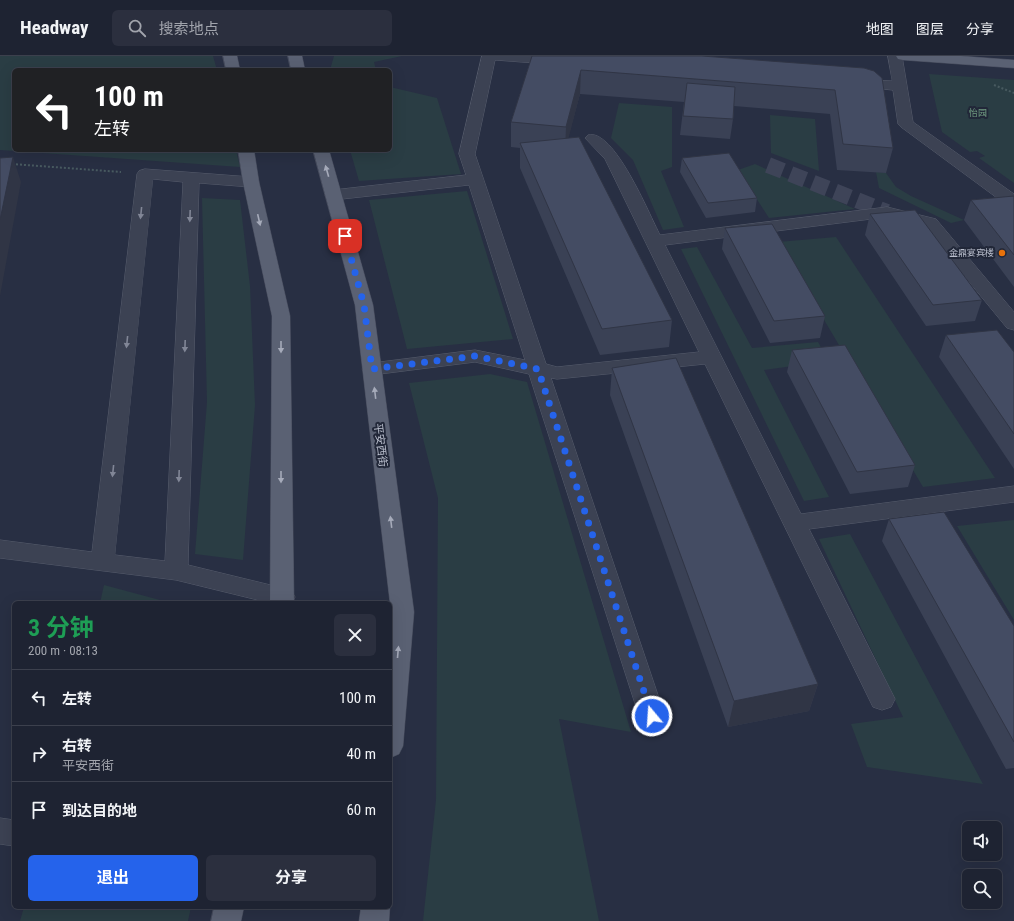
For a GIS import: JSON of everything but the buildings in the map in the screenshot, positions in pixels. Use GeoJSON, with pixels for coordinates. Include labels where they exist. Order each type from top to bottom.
{"type":"FeatureCollection","features":[{"type":"Feature","properties":{"kind":"main road"},"geometry":{"type":"LineString","coordinates":[[230,56],[233,68]]}},
{"type":"Feature","properties":{"kind":"main road"},"geometry":{"type":"LineString","coordinates":[[295,56],[298,68]]}},
{"type":"Feature","properties":{"kind":"main road"},"geometry":{"type":"LineString","coordinates":[[903,56],[1014,64]]}},
{"type":"Feature","properties":{"kind":"main road"},"geometry":{"type":"LineString","coordinates":[[246,152],[251,182],[281,316],[282,600]]}},
{"type":"Feature","properties":{"kind":"main road","name":"平安西街"},"geometry":{"type":"LineString","coordinates":[[322,152],[364,305],[402,612],[392,724]]}},
{"type":"Feature","properties":{"kind":"main road"},"geometry":{"type":"LineString","coordinates":[[226,921],[229,909]]}},
{"type":"Feature","properties":{"kind":"main road"},"geometry":{"type":"LineString","coordinates":[[374,921],[376,909]]}},
{"type":"Feature","properties":{"kind":"lane"},"geometry":{"type":"LineString","coordinates":[[577,62],[490,56],[467,154],[652,716]]}},
{"type":"Feature","properties":{"kind":"lane"},"geometry":{"type":"LineString","coordinates":[[895,56],[906,124],[1014,202]]}},
{"type":"Feature","properties":{"kind":"lane"},"geometry":{"type":"LineString","coordinates":[[837,82],[900,86]]}},
{"type":"Feature","properties":{"kind":"lane"},"geometry":{"type":"LineString","coordinates":[[593,138],[612,157],[882,699]]}},
{"type":"Feature","properties":{"kind":"lane"},"geometry":{"type":"LineString","coordinates":[[103,561],[145,174],[251,182]]}},
{"type":"Feature","properties":{"kind":"lane"},"geometry":{"type":"LineString","coordinates":[[176,571],[191,177]]}},
{"type":"Feature","properties":{"kind":"lane"},"geometry":{"type":"LineString","coordinates":[[333,195],[475,179]]}},
{"type":"Feature","properties":{"kind":"lane"},"geometry":{"type":"LineString","coordinates":[[654,241],[887,212],[930,223],[1014,324]]}},
{"type":"Feature","properties":{"kind":"lane"},"geometry":{"type":"LineString","coordinates":[[372,369],[475,356],[558,373],[712,357]]}},
{"type":"Feature","properties":{"kind":"lane"},"geometry":{"type":"LineString","coordinates":[[795,523],[1014,494]]}},
{"type":"Feature","properties":{"kind":"lane"},"geometry":{"type":"LineString","coordinates":[[0,549],[176,571],[282,600]]}},
{"type":"Feature","properties":{"kind":"lane"},"geometry":{"type":"LineString","coordinates":[[0,831],[12,833]]}},
{"type":"Feature","properties":{"kind":"path"},"geometry":{"type":"LineString","coordinates":[[6,163],[145,174]]}},
{"type":"Feature","properties":{"kind":"green space"},"geometry":{"type":"Polygon","coordinates":[[[0,56],[213,56],[216,68],[12,68],[12,151],[0,150],[0,56]]]}},
{"type":"Feature","properties":{"kind":"green space"},"geometry":{"type":"Polygon","coordinates":[[[334,56],[402,56],[374,62],[376,68],[331,68],[334,56]]]}},
{"type":"Feature","properties":{"kind":"green space","name":"怡园"},"geometry":{"type":"Polygon","coordinates":[[[929,74],[1014,80],[1014,183],[979,158],[985,156],[977,151],[970,152],[942,132],[929,74]]]}},
{"type":"Feature","properties":{"kind":"green space"},"geometry":{"type":"Polygon","coordinates":[[[392,87],[437,98],[461,174],[359,181],[351,152],[392,152],[392,87]]]}},
{"type":"Feature","properties":{"kind":"green space"},"geometry":{"type":"Polygon","coordinates":[[[619,103],[672,107],[672,167],[661,171],[684,227],[663,230],[633,160],[611,138],[619,103]]]}},
{"type":"Feature","properties":{"kind":"green space"},"geometry":{"type":"Polygon","coordinates":[[[770,115],[815,119],[819,171],[771,153],[770,115]]]}},
{"type":"Feature","properties":{"kind":"green space"},"geometry":{"type":"Polygon","coordinates":[[[28,152],[236,152],[240,167],[28,152]]]}},
{"type":"Feature","properties":{"kind":"green space"},"geometry":{"type":"Polygon","coordinates":[[[755,164],[855,209],[769,218],[738,170],[755,164]]]}},
{"type":"Feature","properties":{"kind":"green space"},"geometry":{"type":"Polygon","coordinates":[[[876,172],[886,173],[896,187],[911,196],[964,220],[951,223],[879,188],[876,172]]]}},
{"type":"Feature","properties":{"kind":"green space"},"geometry":{"type":"Polygon","coordinates":[[[467,191],[513,339],[407,349],[369,200],[467,191]]]}},
{"type":"Feature","properties":{"kind":"green space"},"geometry":{"type":"Polygon","coordinates":[[[202,198],[240,200],[250,286],[255,405],[243,560],[195,554],[207,402],[202,198]]]}},
{"type":"Feature","properties":{"kind":"green space"},"geometry":{"type":"Polygon","coordinates":[[[836,237],[995,478],[923,487],[778,242],[836,237]]]}},
{"type":"Feature","properties":{"kind":"green space"},"geometry":{"type":"Polygon","coordinates":[[[697,247],[752,348],[818,342],[829,361],[764,370],[829,497],[804,501],[681,249],[697,247]]]}},
{"type":"Feature","properties":{"kind":"green space"},"geometry":{"type":"Polygon","coordinates":[[[490,374],[527,382],[631,732],[559,719],[599,921],[423,921],[436,800],[438,498],[409,383],[490,374]]]}},
{"type":"Feature","properties":{"kind":"green space"},"geometry":{"type":"Polygon","coordinates":[[[1014,520],[1014,620],[957,526],[1014,520]]]}},
{"type":"Feature","properties":{"kind":"green space"},"geometry":{"type":"Polygon","coordinates":[[[850,534],[983,784],[867,767],[851,724],[903,717],[819,539],[850,534]]]}},
{"type":"Feature","properties":{"kind":"green space"},"geometry":{"type":"Polygon","coordinates":[[[104,585],[164,601],[100,601],[104,585]]]}},
{"type":"Feature","properties":{"kind":"green space"},"geometry":{"type":"Polygon","coordinates":[[[23,909],[191,909],[188,921],[20,921],[23,909]]]}},
{"type":"Feature","properties":{"kind":"tunnel"},"geometry":{"type":"LineString","coordinates":[[768,165],[887,212]]}},
{"type":"Feature","properties":{"kind":"place","name":"金鼎宴宾楼"},"geometry":{"type":"Point","coordinates":[1002,253]}},
{"type":"Feature","properties":{"kind":"route"},"geometry":{"type":"LineString","coordinates":[[345,236],[364,305],[372,369],[475,356],[538,369],[652,716]]}}]}
